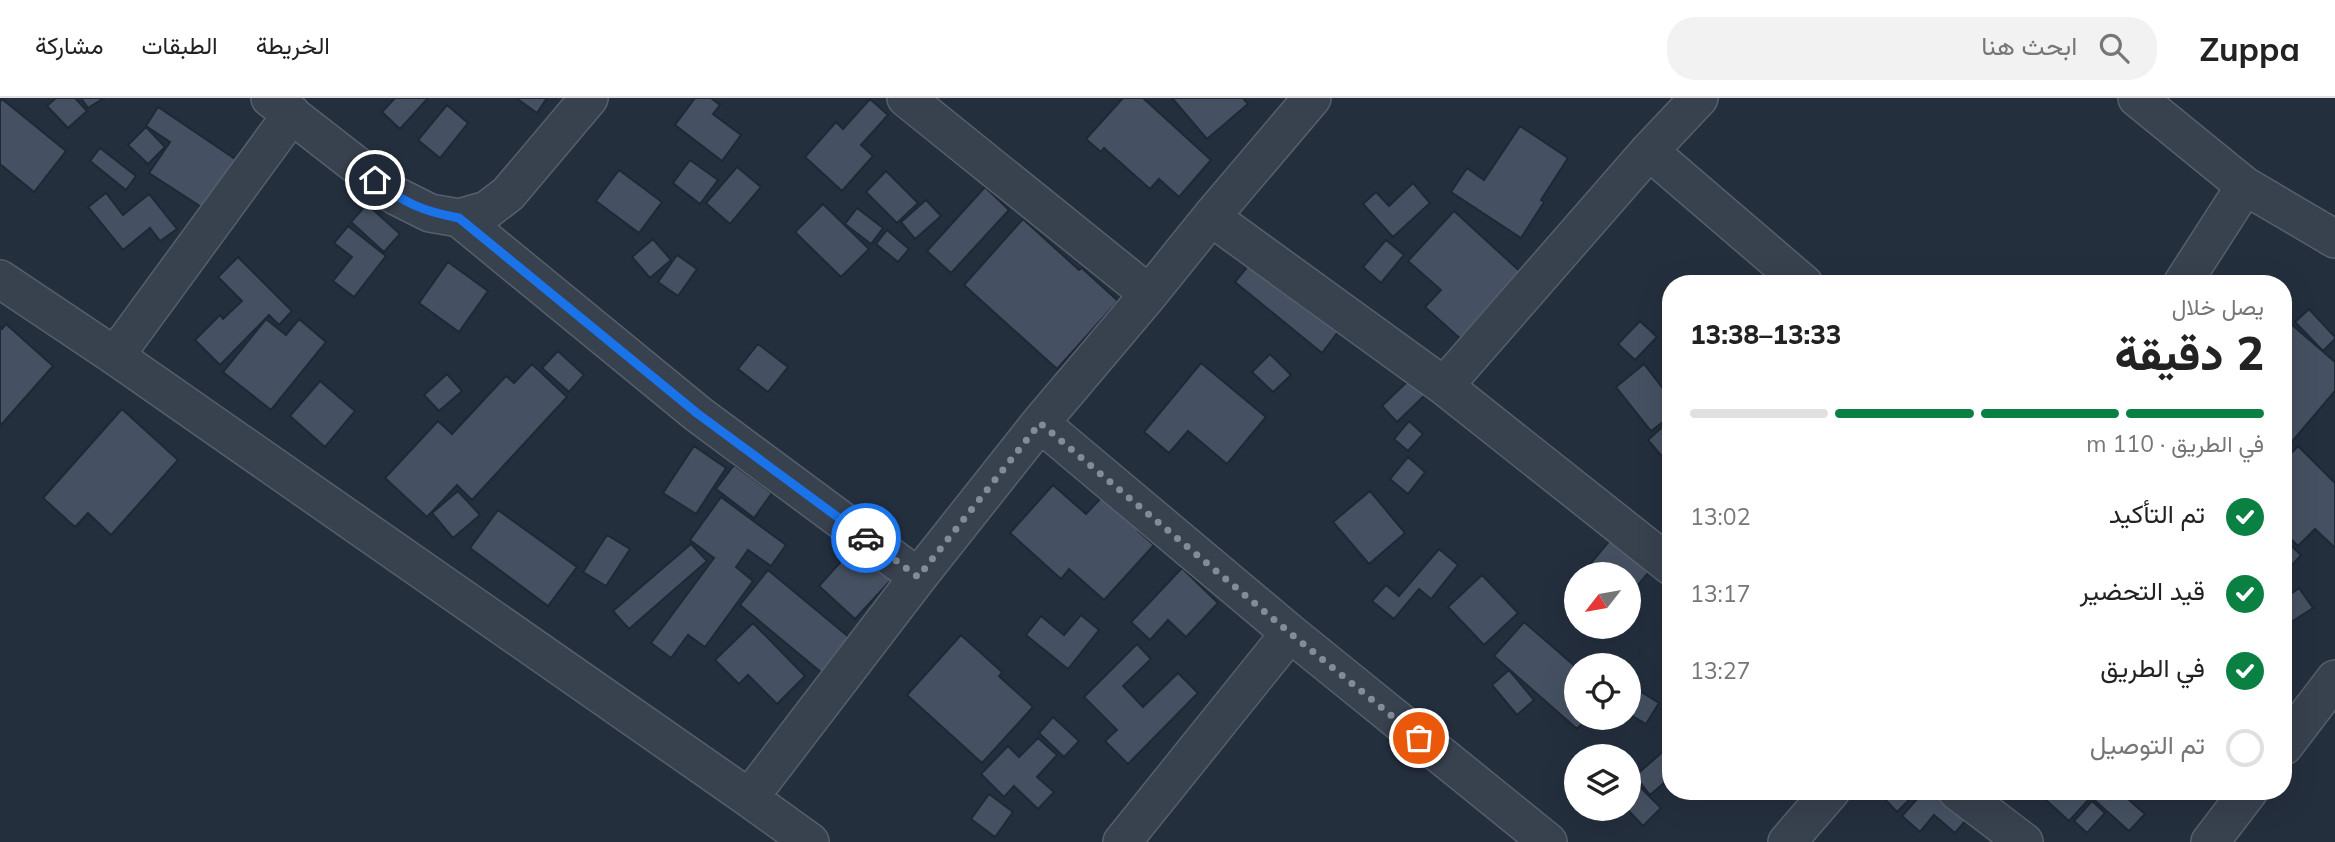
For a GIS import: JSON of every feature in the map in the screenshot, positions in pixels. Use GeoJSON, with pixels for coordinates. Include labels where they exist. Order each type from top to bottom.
{"type":"FeatureCollection","features":[{"type":"Feature","properties":{"kind":"street"},"geometry":{"type":"LineString","coordinates":[[115,356],[281,106],[396,196],[430,213],[459,218],[487,210],[508,194],[589,98]]}},
{"type":"Feature","properties":{"kind":"street"},"geometry":{"type":"LineString","coordinates":[[905,98],[1150,295]]}},
{"type":"Feature","properties":{"kind":"street"},"geometry":{"type":"LineString","coordinates":[[749,798],[1040,423],[1150,295],[1211,217],[1312,98]]}},
{"type":"Feature","properties":{"kind":"street"},"geometry":{"type":"LineString","coordinates":[[1444,386],[1649,151],[1699,98]]}},
{"type":"Feature","properties":{"kind":"street"},"geometry":{"type":"LineString","coordinates":[[2137,98],[2245,186],[2335,239]]}},
{"type":"Feature","properties":{"kind":"street"},"geometry":{"type":"LineString","coordinates":[[1649,151],[1794,275]]}},
{"type":"Feature","properties":{"kind":"street"},"geometry":{"type":"LineString","coordinates":[[2188,275],[2245,186]]}},
{"type":"Feature","properties":{"kind":"street"},"geometry":{"type":"LineString","coordinates":[[1211,217],[1444,386],[1662,559]]}},
{"type":"Feature","properties":{"kind":"street"},"geometry":{"type":"LineString","coordinates":[[459,218],[698,414],[918,577]]}},
{"type":"Feature","properties":{"kind":"street"},"geometry":{"type":"LineString","coordinates":[[0,279],[115,356],[810,842]]}},
{"type":"Feature","properties":{"kind":"street"},"geometry":{"type":"LineString","coordinates":[[1040,423],[1290,633],[1548,842]]}},
{"type":"Feature","properties":{"kind":"street"},"geometry":{"type":"LineString","coordinates":[[1122,842],[1290,633]]}},
{"type":"Feature","properties":{"kind":"street"},"geometry":{"type":"LineString","coordinates":[[2292,735],[2335,679]]}},
{"type":"Feature","properties":{"kind":"street"},"geometry":{"type":"LineString","coordinates":[[1787,842],[1823,800]]}},
{"type":"Feature","properties":{"kind":"street"},"geometry":{"type":"LineString","coordinates":[[1969,800],[2024,842]]}},
{"type":"Feature","properties":{"kind":"street"},"geometry":{"type":"LineString","coordinates":[[2210,842],[2242,800]]}},
{"type":"Feature","properties":{"kind":"building"},"geometry":{"type":"Polygon","coordinates":[[[56,98],[75,98],[87,111],[68,128],[47,106],[56,98]]]}},
{"type":"Feature","properties":{"kind":"building"},"geometry":{"type":"Polygon","coordinates":[[[81,98],[104,98],[88,108],[81,98]]]}},
{"type":"Feature","properties":{"kind":"building"},"geometry":{"type":"Polygon","coordinates":[[[395,98],[428,98],[400,129],[382,112],[395,98]]]}},
{"type":"Feature","properties":{"kind":"building"},"geometry":{"type":"Polygon","coordinates":[[[516,98],[547,98],[537,113],[516,98]]]}},
{"type":"Feature","properties":{"kind":"building"},"geometry":{"type":"Polygon","coordinates":[[[695,98],[711,98],[720,105],[713,114],[741,135],[722,161],[675,125],[695,98]]]}},
{"type":"Feature","properties":{"kind":"building"},"geometry":{"type":"Polygon","coordinates":[[[1123,98],[1143,98],[1211,160],[1179,197],[1159,179],[1150,189],[1104,148],[1101,152],[1086,139],[1123,98]]]}},
{"type":"Feature","properties":{"kind":"building"},"geometry":{"type":"Polygon","coordinates":[[[1172,98],[1243,98],[1248,104],[1207,139],[1172,98]]]}},
{"type":"Feature","properties":{"kind":"building"},"geometry":{"type":"Polygon","coordinates":[[[2,99],[66,151],[34,192],[0,164],[2,99]]]}},
{"type":"Feature","properties":{"kind":"building"},"geometry":{"type":"Polygon","coordinates":[[[870,99],[888,115],[861,145],[873,156],[842,191],[805,157],[836,122],[843,129],[870,99]]]}},
{"type":"Feature","properties":{"kind":"building"},"geometry":{"type":"Polygon","coordinates":[[[447,105],[468,123],[440,158],[418,140],[447,105]]]}},
{"type":"Feature","properties":{"kind":"building"},"geometry":{"type":"Polygon","coordinates":[[[158,107],[238,161],[206,210],[149,173],[170,142],[146,126],[158,107]]]}},
{"type":"Feature","properties":{"kind":"building"},"geometry":{"type":"Polygon","coordinates":[[[1520,126],[1568,158],[1521,238],[1451,192],[1467,168],[1484,180],[1520,126]]]}},
{"type":"Feature","properties":{"kind":"building"},"geometry":{"type":"Polygon","coordinates":[[[146,127],[165,147],[148,164],[128,145],[146,127]]]}},
{"type":"Feature","properties":{"kind":"building"},"geometry":{"type":"Polygon","coordinates":[[[100,148],[136,176],[126,190],[90,161],[100,148]]]}},
{"type":"Feature","properties":{"kind":"building"},"geometry":{"type":"Polygon","coordinates":[[[690,160],[718,180],[700,204],[673,183],[690,160]]]}},
{"type":"Feature","properties":{"kind":"building"},"geometry":{"type":"Polygon","coordinates":[[[737,167],[761,187],[730,224],[706,203],[737,167]]]}},
{"type":"Feature","properties":{"kind":"building"},"geometry":{"type":"Polygon","coordinates":[[[619,170],[662,202],[639,233],[596,201],[619,170]]]}},
{"type":"Feature","properties":{"kind":"building"},"geometry":{"type":"Polygon","coordinates":[[[886,171],[918,203],[897,223],[866,192],[886,171]]]}},
{"type":"Feature","properties":{"kind":"building"},"geometry":{"type":"Polygon","coordinates":[[[1413,183],[1430,203],[1393,237],[1363,204],[1376,192],[1389,206],[1413,183]]]}},
{"type":"Feature","properties":{"kind":"building"},"geometry":{"type":"Polygon","coordinates":[[[985,187],[1009,210],[951,273],[927,251],[985,187]]]}},
{"type":"Feature","properties":{"kind":"building"},"geometry":{"type":"Polygon","coordinates":[[[106,193],[123,215],[149,194],[177,229],[160,241],[150,228],[123,250],[88,207],[106,193]]]}},
{"type":"Feature","properties":{"kind":"building"},"geometry":{"type":"Polygon","coordinates":[[[926,200],[941,216],[915,239],[901,222],[926,200]]]}},
{"type":"Feature","properties":{"kind":"building"},"geometry":{"type":"Polygon","coordinates":[[[367,204],[400,234],[384,252],[351,222],[367,204]]]}},
{"type":"Feature","properties":{"kind":"building"},"geometry":{"type":"Polygon","coordinates":[[[823,204],[869,249],[841,277],[795,232],[823,204]]]}},
{"type":"Feature","properties":{"kind":"building"},"geometry":{"type":"Polygon","coordinates":[[[857,208],[883,228],[871,244],[845,224],[857,208]]]}},
{"type":"Feature","properties":{"kind":"building"},"geometry":{"type":"Polygon","coordinates":[[[1454,211],[1525,276],[1464,342],[1425,307],[1441,290],[1408,261],[1454,211]]]}},
{"type":"Feature","properties":{"kind":"building"},"geometry":{"type":"Polygon","coordinates":[[[1023,219],[1118,301],[1057,369],[964,285],[1023,219]]]}},
{"type":"Feature","properties":{"kind":"building"},"geometry":{"type":"Polygon","coordinates":[[[348,226],[386,256],[354,297],[333,281],[352,257],[334,243],[348,226]]]}},
{"type":"Feature","properties":{"kind":"building"},"geometry":{"type":"Polygon","coordinates":[[[887,230],[909,249],[898,262],[876,244],[887,230]]]}},
{"type":"Feature","properties":{"kind":"building"},"geometry":{"type":"Polygon","coordinates":[[[653,239],[671,260],[650,278],[632,257],[653,239]]]}},
{"type":"Feature","properties":{"kind":"building"},"geometry":{"type":"Polygon","coordinates":[[[1386,240],[1404,255],[1381,283],[1363,267],[1386,240]]]}},
{"type":"Feature","properties":{"kind":"building"},"geometry":{"type":"Polygon","coordinates":[[[1261,250],[1347,320],[1322,353],[1235,282],[1261,250]]]}},
{"type":"Feature","properties":{"kind":"building"},"geometry":{"type":"Polygon","coordinates":[[[677,255],[697,269],[678,296],[658,282],[677,255]]]}},
{"type":"Feature","properties":{"kind":"building"},"geometry":{"type":"Polygon","coordinates":[[[238,257],[292,311],[279,325],[269,315],[220,365],[195,340],[220,315],[223,319],[242,301],[218,277],[238,257]]]}},
{"type":"Feature","properties":{"kind":"building"},"geometry":{"type":"Polygon","coordinates":[[[448,262],[488,291],[459,332],[419,303],[448,262]]]}},
{"type":"Feature","properties":{"kind":"building"},"geometry":{"type":"Polygon","coordinates":[[[2309,309],[2335,337],[2323,351],[2295,322],[2309,309]]]}},
{"type":"Feature","properties":{"kind":"building"},"geometry":{"type":"Polygon","coordinates":[[[266,319],[286,335],[299,319],[326,342],[271,410],[223,372],[266,319]]]}},
{"type":"Feature","properties":{"kind":"building"},"geometry":{"type":"Polygon","coordinates":[[[1640,321],[1657,337],[1635,360],[1618,344],[1640,321]]]}},
{"type":"Feature","properties":{"kind":"building"},"geometry":{"type":"Polygon","coordinates":[[[6,324],[53,366],[0,426],[0,327],[2,329],[6,324]]]}},
{"type":"Feature","properties":{"kind":"building"},"geometry":{"type":"Polygon","coordinates":[[[2292,325],[2335,362],[2335,391],[2292,442],[2292,325]]]}},
{"type":"Feature","properties":{"kind":"building"},"geometry":{"type":"Polygon","coordinates":[[[758,344],[788,367],[768,392],[738,369],[758,344]]]}},
{"type":"Feature","properties":{"kind":"building"},"geometry":{"type":"Polygon","coordinates":[[[558,351],[584,375],[569,392],[542,368],[558,351]]]}},
{"type":"Feature","properties":{"kind":"building"},"geometry":{"type":"Polygon","coordinates":[[[1270,354],[1291,375],[1273,392],[1252,372],[1270,354]]]}},
{"type":"Feature","properties":{"kind":"building"},"geometry":{"type":"Polygon","coordinates":[[[1201,363],[1266,417],[1227,464],[1188,431],[1169,453],[1144,432],[1201,363]]]}},
{"type":"Feature","properties":{"kind":"building"},"geometry":{"type":"Polygon","coordinates":[[[532,364],[567,397],[472,500],[457,485],[427,517],[385,478],[438,421],[452,434],[506,376],[514,383],[532,364]]]}},
{"type":"Feature","properties":{"kind":"building"},"geometry":{"type":"Polygon","coordinates":[[[1644,364],[1662,387],[1662,423],[1651,431],[1616,387],[1644,364]]]}},
{"type":"Feature","properties":{"kind":"building"},"geometry":{"type":"Polygon","coordinates":[[[447,374],[462,391],[439,411],[424,395],[447,374]]]}},
{"type":"Feature","properties":{"kind":"building"},"geometry":{"type":"Polygon","coordinates":[[[1411,378],[1427,393],[1397,422],[1382,406],[1411,378]]]}},
{"type":"Feature","properties":{"kind":"building"},"geometry":{"type":"Polygon","coordinates":[[[320,381],[355,411],[325,447],[290,416],[320,381]]]}},
{"type":"Feature","properties":{"kind":"building"},"geometry":{"type":"Polygon","coordinates":[[[122,409],[178,460],[111,535],[88,513],[75,527],[43,498],[122,409]]]}},
{"type":"Feature","properties":{"kind":"building"},"geometry":{"type":"Polygon","coordinates":[[[1409,421],[1423,434],[1408,451],[1394,439],[1409,421]]]}},
{"type":"Feature","properties":{"kind":"building"},"geometry":{"type":"Polygon","coordinates":[[[1662,427],[1662,456],[1648,440],[1662,427]]]}},
{"type":"Feature","properties":{"kind":"building"},"geometry":{"type":"Polygon","coordinates":[[[694,446],[726,468],[696,514],[663,493],[694,446]]]}},
{"type":"Feature","properties":{"kind":"building"},"geometry":{"type":"Polygon","coordinates":[[[2298,446],[2335,483],[2335,548],[2315,529],[2298,546],[2292,540],[2292,452],[2298,446]]]}},
{"type":"Feature","properties":{"kind":"building"},"geometry":{"type":"Polygon","coordinates":[[[1408,457],[1425,472],[1408,494],[1390,479],[1408,457]]]}},
{"type":"Feature","properties":{"kind":"building"},"geometry":{"type":"Polygon","coordinates":[[[734,465],[772,493],[754,518],[716,489],[734,465]]]}},
{"type":"Feature","properties":{"kind":"building"},"geometry":{"type":"Polygon","coordinates":[[[1116,482],[1152,515],[1138,531],[1154,545],[1104,600],[1069,569],[1061,579],[1010,533],[1053,485],[1086,514],[1116,482]]]}},
{"type":"Feature","properties":{"kind":"building"},"geometry":{"type":"Polygon","coordinates":[[[458,491],[480,515],[453,538],[432,513],[458,491]]]}},
{"type":"Feature","properties":{"kind":"building"},"geometry":{"type":"Polygon","coordinates":[[[1370,491],[1405,533],[1369,564],[1333,522],[1370,491]]]}},
{"type":"Feature","properties":{"kind":"building"},"geometry":{"type":"Polygon","coordinates":[[[721,497],[786,545],[771,566],[748,550],[736,567],[753,581],[705,647],[688,635],[671,658],[651,643],[714,558],[690,540],[721,497]]]}},
{"type":"Feature","properties":{"kind":"building"},"geometry":{"type":"Polygon","coordinates":[[[498,510],[577,567],[548,606],[470,548],[498,510]]]}},
{"type":"Feature","properties":{"kind":"building"},"geometry":{"type":"Polygon","coordinates":[[[1615,534],[1654,566],[1642,580],[1642,562],[1592,562],[1615,534]]]}},
{"type":"Feature","properties":{"kind":"building"},"geometry":{"type":"Polygon","coordinates":[[[607,535],[630,549],[606,586],[583,572],[607,535]]]}},
{"type":"Feature","properties":{"kind":"building"},"geometry":{"type":"Polygon","coordinates":[[[691,544],[707,561],[629,629],[613,611],[691,544]]]}},
{"type":"Feature","properties":{"kind":"building"},"geometry":{"type":"Polygon","coordinates":[[[854,547],[891,580],[855,619],[819,586],[854,547]]]}},
{"type":"Feature","properties":{"kind":"building"},"geometry":{"type":"Polygon","coordinates":[[[2292,547],[2301,555],[2292,565],[2292,547]]]}},
{"type":"Feature","properties":{"kind":"building"},"geometry":{"type":"Polygon","coordinates":[[[1439,549],[1458,565],[1431,599],[1419,589],[1394,619],[1372,601],[1386,585],[1399,596],[1439,549]]]}},
{"type":"Feature","properties":{"kind":"building"},"geometry":{"type":"Polygon","coordinates":[[[1182,568],[1218,603],[1186,637],[1168,620],[1150,640],[1131,622],[1182,568]]]}},
{"type":"Feature","properties":{"kind":"building"},"geometry":{"type":"Polygon","coordinates":[[[768,570],[850,638],[822,673],[740,605],[768,570]]]}},
{"type":"Feature","properties":{"kind":"building"},"geometry":{"type":"Polygon","coordinates":[[[1482,575],[1518,613],[1484,645],[1448,607],[1482,575]]]}},
{"type":"Feature","properties":{"kind":"building"},"geometry":{"type":"Polygon","coordinates":[[[2299,588],[2313,608],[2292,622],[2292,593],[2299,588]]]}},
{"type":"Feature","properties":{"kind":"building"},"geometry":{"type":"Polygon","coordinates":[[[1081,615],[1099,630],[1068,669],[1026,635],[1041,616],[1064,635],[1081,615]]]}},
{"type":"Feature","properties":{"kind":"building"},"geometry":{"type":"Polygon","coordinates":[[[1524,622],[1564,657],[1564,718],[1494,656],[1524,622]]]}},
{"type":"Feature","properties":{"kind":"building"},"geometry":{"type":"Polygon","coordinates":[[[753,623],[805,676],[777,704],[748,675],[739,684],[715,660],[753,623]]]}},
{"type":"Feature","properties":{"kind":"building"},"geometry":{"type":"Polygon","coordinates":[[[961,635],[1002,672],[999,676],[1033,707],[982,763],[907,695],[961,635]]]}},
{"type":"Feature","properties":{"kind":"building"},"geometry":{"type":"Polygon","coordinates":[[[1137,644],[1151,659],[1123,686],[1143,707],[1178,673],[1198,693],[1128,764],[1105,741],[1117,730],[1084,697],[1137,644]]]}},
{"type":"Feature","properties":{"kind":"building"},"geometry":{"type":"Polygon","coordinates":[[[1509,670],[1534,700],[1517,715],[1492,685],[1509,670]]]}},
{"type":"Feature","properties":{"kind":"building"},"geometry":{"type":"Polygon","coordinates":[[[1641,692],[1659,703],[1646,724],[1641,721],[1641,692]]]}},
{"type":"Feature","properties":{"kind":"building"},"geometry":{"type":"Polygon","coordinates":[[[1053,717],[1079,741],[1064,757],[1039,733],[1053,717]]]}},
{"type":"Feature","properties":{"kind":"building"},"geometry":{"type":"Polygon","coordinates":[[[1038,738],[1057,755],[1037,777],[1054,792],[1038,809],[1014,786],[1004,797],[981,774],[1008,746],[1019,757],[1038,738]]]}},
{"type":"Feature","properties":{"kind":"building"},"geometry":{"type":"Polygon","coordinates":[[[1662,752],[1662,785],[1650,795],[1641,784],[1641,771],[1662,752]]]}},
{"type":"Feature","properties":{"kind":"building"},"geometry":{"type":"Polygon","coordinates":[[[1641,788],[1661,808],[1643,826],[1638,821],[1641,821],[1641,788]]]}},
{"type":"Feature","properties":{"kind":"building"},"geometry":{"type":"Polygon","coordinates":[[[989,794],[1013,812],[995,837],[971,819],[989,794]]]}},
{"type":"Feature","properties":{"kind":"building"},"geometry":{"type":"Polygon","coordinates":[[[1886,800],[1909,800],[1897,812],[1886,800]]]}},
{"type":"Feature","properties":{"kind":"building"},"geometry":{"type":"Polygon","coordinates":[[[1916,800],[1958,800],[1972,813],[1955,833],[1934,815],[1920,832],[1902,816],[1916,800]]]}},
{"type":"Feature","properties":{"kind":"building"},"geometry":{"type":"Polygon","coordinates":[[[2046,800],[2088,800],[2069,821],[2046,800]]]}},
{"type":"Feature","properties":{"kind":"building"},"geometry":{"type":"Polygon","coordinates":[[[2094,800],[2129,800],[2145,814],[2129,831],[2094,800]]]}},
{"type":"Feature","properties":{"kind":"building"},"geometry":{"type":"Polygon","coordinates":[[[2092,801],[2105,813],[2087,833],[2074,821],[2092,801]]]}},
{"type":"Feature","properties":{"kind":"way so far"},"geometry":{"type":"LineString","coordinates":[[866,538],[918,577],[1040,423],[1419,738]]}},
{"type":"Feature","properties":{"kind":"route"},"geometry":{"type":"LineString","coordinates":[[375,180],[396,196],[430,213],[459,218],[698,414],[866,538]]}}]}
